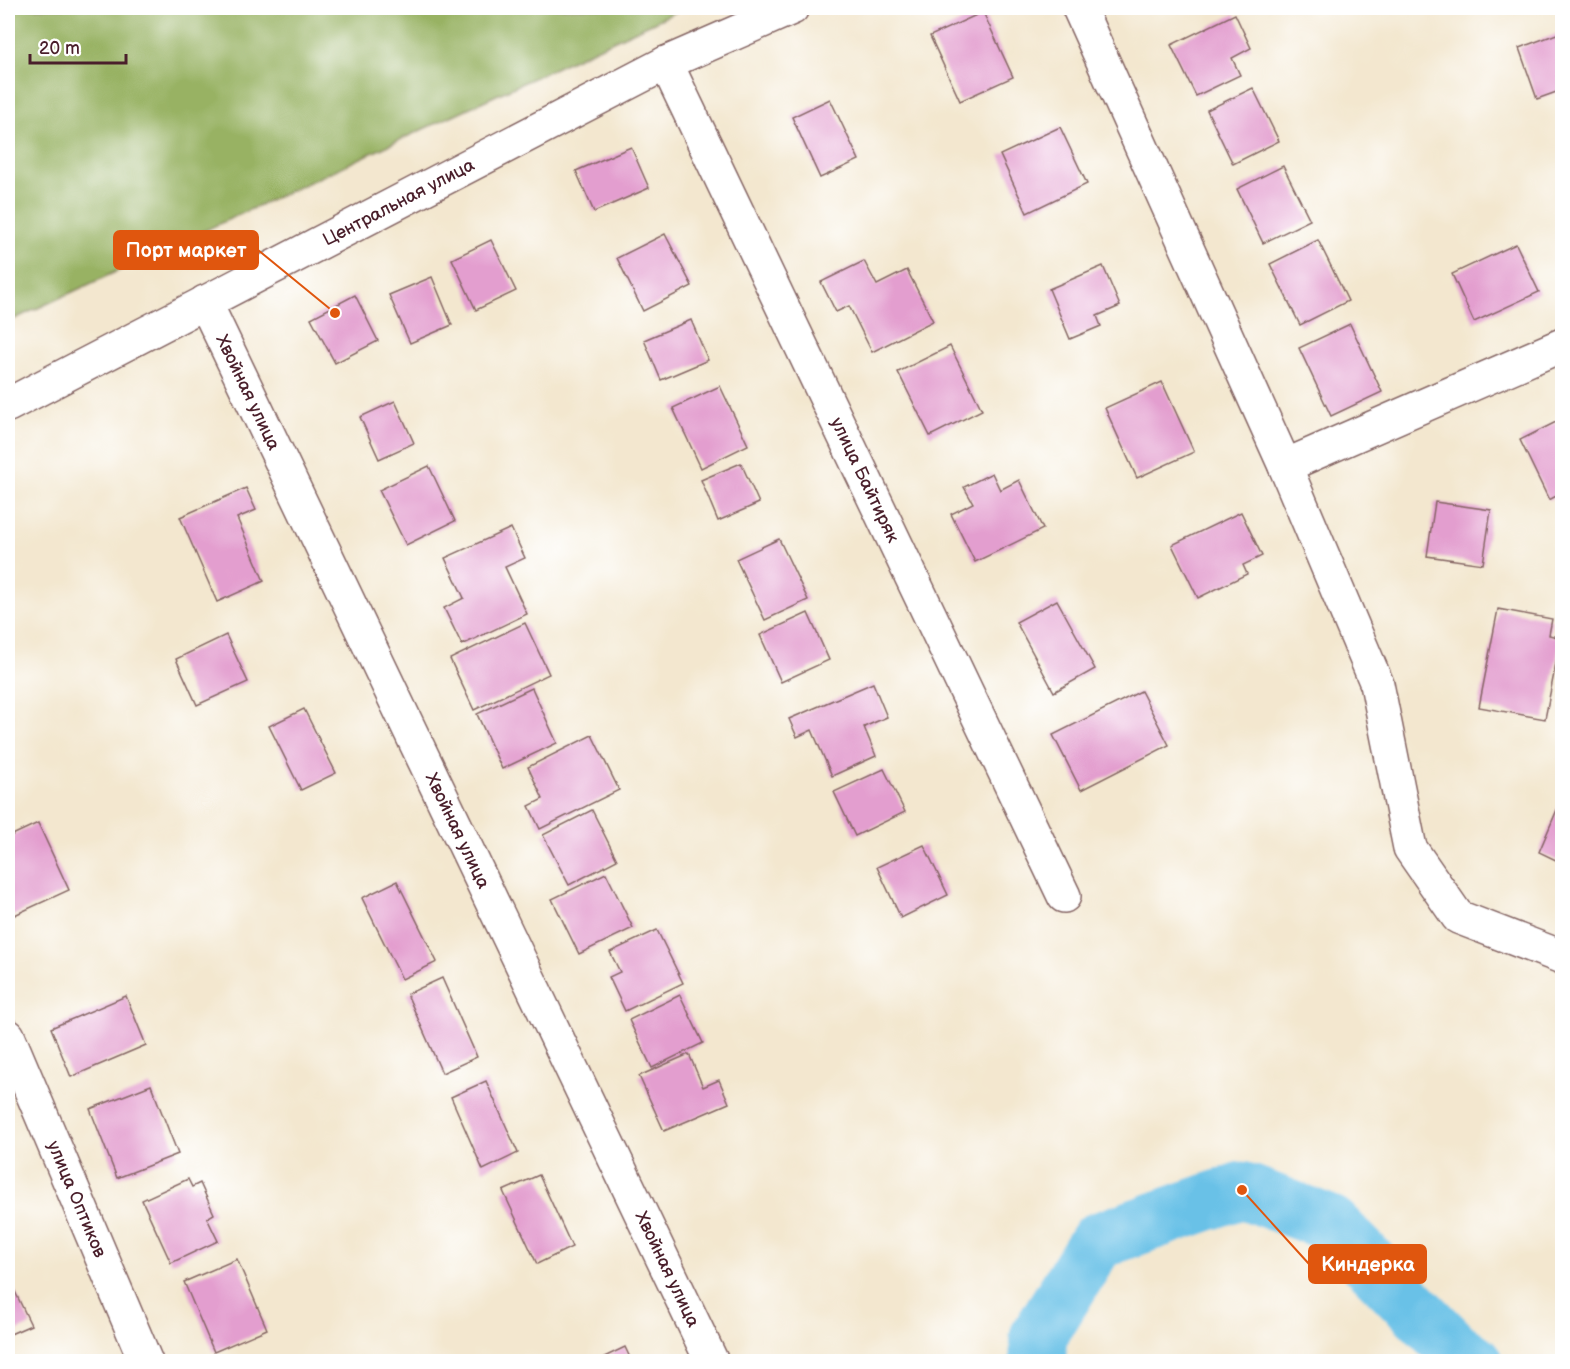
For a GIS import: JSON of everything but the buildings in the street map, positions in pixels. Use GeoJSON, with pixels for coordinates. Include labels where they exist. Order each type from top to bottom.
{"type":"FeatureCollection","features":[{"type":"Feature","properties":{"kind":"street","name":"Центральная улица"},"geometry":{"type":"LineString","coordinates":[[8,405],[666,63],[792,8]]}},
{"type":"Feature","properties":{"kind":"street"},"geometry":{"type":"LineString","coordinates":[[1079,8],[1285,466],[1377,684],[1410,848],[1458,917],[1563,957]]}},
{"type":"Feature","properties":{"kind":"street","name":"улица Байтиряк"},"geometry":{"type":"LineString","coordinates":[[666,63],[1064,896]]}},
{"type":"Feature","properties":{"kind":"street","name":"Хвойная улица"},"geometry":{"type":"LineString","coordinates":[[205,302],[712,1362]]}},
{"type":"Feature","properties":{"kind":"street"},"geometry":{"type":"LineString","coordinates":[[1285,466],[1563,345]]}},
{"type":"Feature","properties":{"kind":"street","name":"улица Оптиков"},"geometry":{"type":"LineString","coordinates":[[8,1036],[146,1362]]}},
{"type":"Feature","properties":{"kind":"green space"},"geometry":{"type":"Polygon","coordinates":[[[8,8],[684,8],[8,322],[8,8]]]}},
{"type":"Feature","properties":{"kind":"waterway"},"geometry":{"type":"LineString","coordinates":[[1038,1362],[1038,1337],[1097,1241],[1242,1190],[1331,1224],[1454,1348],[1474,1362]]}},
{"type":"Feature","properties":{"kind":"place","name":"Порт маркет"},"geometry":{"type":"Point","coordinates":[335,313]}},
{"type":"Feature","properties":{"kind":"place","name":"Киндерка"},"geometry":{"type":"Point","coordinates":[1242,1190]}}]}
